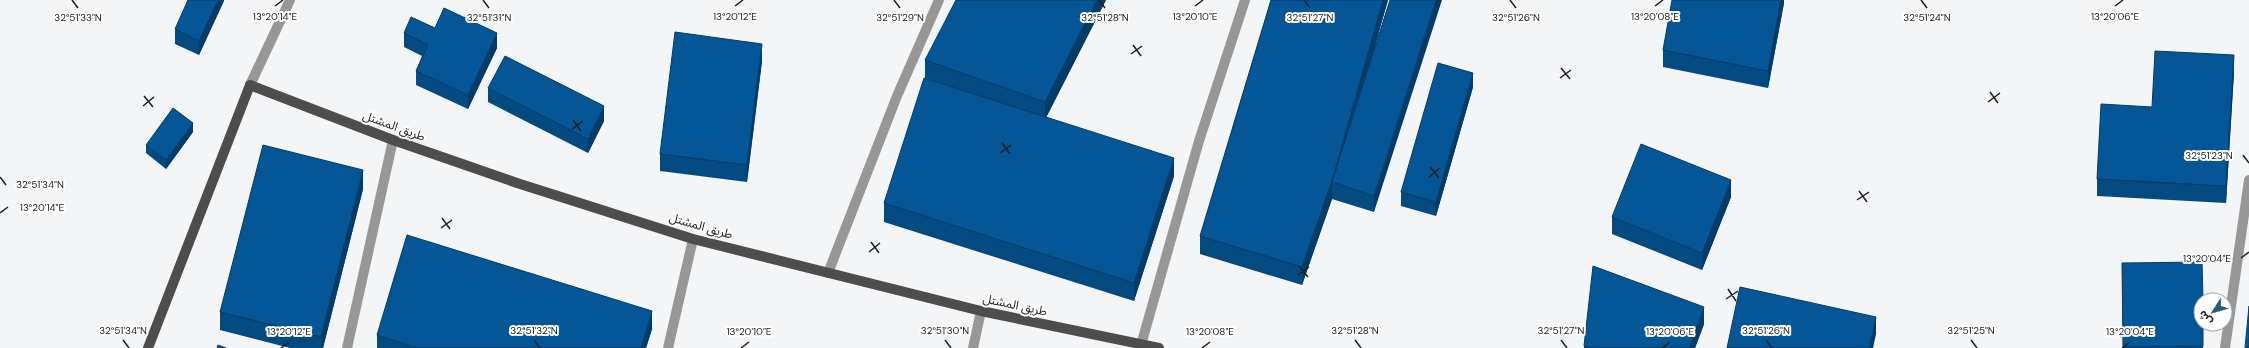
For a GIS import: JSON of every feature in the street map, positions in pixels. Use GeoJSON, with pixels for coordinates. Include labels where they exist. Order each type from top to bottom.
{"type":"FeatureCollection","features":[{"type":"Feature","properties":{"kind":"main road","name":"طريق المشتل"},"geometry":{"type":"LineString","coordinates":[[250,85],[393,140],[517,183],[693,238],[981,311],[1158,348]]}},
{"type":"Feature","properties":{"kind":"main road"},"geometry":{"type":"LineString","coordinates":[[148,348],[250,85]]}},
{"type":"Feature","properties":{"kind":"street"},"geometry":{"type":"LineString","coordinates":[[250,85],[290,0]]}},
{"type":"Feature","properties":{"kind":"street"},"geometry":{"type":"LineString","coordinates":[[828,273],[898,96],[939,0]]}},
{"type":"Feature","properties":{"kind":"street"},"geometry":{"type":"LineString","coordinates":[[1141,345],[1199,141],[1245,0]]}},
{"type":"Feature","properties":{"kind":"street"},"geometry":{"type":"LineString","coordinates":[[347,348],[393,140]]}},
{"type":"Feature","properties":{"kind":"street"},"geometry":{"type":"LineString","coordinates":[[2225,348],[2249,180]]}},
{"type":"Feature","properties":{"kind":"street"},"geometry":{"type":"LineString","coordinates":[[668,348],[693,238]]}},
{"type":"Feature","properties":{"kind":"street"},"geometry":{"type":"LineString","coordinates":[[973,348],[981,311]]}},
{"type":"Feature","properties":{"kind":"building"},"geometry":{"type":"Polygon","coordinates":[[[188,0],[218,0],[199,41],[175,29],[188,0]]]}},
{"type":"Feature","properties":{"kind":"building"},"geometry":{"type":"Polygon","coordinates":[[[956,0],[1097,0],[1045,102],[925,60],[956,0]]]}},
{"type":"Feature","properties":{"kind":"building"},"geometry":{"type":"Polygon","coordinates":[[[1271,0],[1383,0],[1332,181],[1302,267],[1200,236],[1271,0]]]}},
{"type":"Feature","properties":{"kind":"building"},"geometry":{"type":"Polygon","coordinates":[[[1390,0],[1436,0],[1374,196],[1332,182],[1390,0]]]}},
{"type":"Feature","properties":{"kind":"building"},"geometry":{"type":"Polygon","coordinates":[[[1672,0],[1781,0],[1768,71],[1663,50],[1672,0]]]}},
{"type":"Feature","properties":{"kind":"building"},"geometry":{"type":"Polygon","coordinates":[[[444,8],[497,33],[468,95],[416,71],[428,45],[404,33],[411,17],[435,28],[444,8]]]}},
{"type":"Feature","properties":{"kind":"building"},"geometry":{"type":"Polygon","coordinates":[[[675,32],[762,44],[747,165],[660,154],[675,32]]]}},
{"type":"Feature","properties":{"kind":"building"},"geometry":{"type":"Polygon","coordinates":[[[2155,51],[2234,55],[2226,186],[2097,179],[2101,104],[2152,107],[2155,51]]]}},
{"type":"Feature","properties":{"kind":"building"},"geometry":{"type":"Polygon","coordinates":[[[505,56],[604,106],[588,139],[488,88],[505,56]]]}},
{"type":"Feature","properties":{"kind":"building"},"geometry":{"type":"Polygon","coordinates":[[[1438,63],[1473,73],[1436,202],[1401,192],[1438,63]]]}},
{"type":"Feature","properties":{"kind":"building"},"geometry":{"type":"Polygon","coordinates":[[[924,78],[1174,158],[1134,283],[884,203],[924,78]]]}},
{"type":"Feature","properties":{"kind":"building"},"geometry":{"type":"Polygon","coordinates":[[[173,108],[193,123],[166,160],[146,145],[173,108]]]}},
{"type":"Feature","properties":{"kind":"building"},"geometry":{"type":"Polygon","coordinates":[[[1641,144],[1731,180],[1702,253],[1612,217],[1641,144]]]}},
{"type":"Feature","properties":{"kind":"building"},"geometry":{"type":"Polygon","coordinates":[[[263,145],[363,170],[321,337],[220,312],[263,145]]]}},
{"type":"Feature","properties":{"kind":"building"},"geometry":{"type":"Polygon","coordinates":[[[407,235],[652,311],[641,348],[417,348],[377,335],[407,235]]]}},
{"type":"Feature","properties":{"kind":"building"},"geometry":{"type":"Polygon","coordinates":[[[2202,262],[2203,292],[2193,292],[2193,332],[2203,332],[2203,346],[2123,347],[2122,263],[2202,262]]]}},
{"type":"Feature","properties":{"kind":"building"},"geometry":{"type":"Polygon","coordinates":[[[1593,266],[1704,307],[1689,348],[1590,348],[1584,346],[1593,266]]]}},
{"type":"Feature","properties":{"kind":"building"},"geometry":{"type":"Polygon","coordinates":[[[1740,287],[1876,317],[1869,348],[1727,348],[1740,287]]]}},
{"type":"Feature","properties":{"kind":"building"},"geometry":{"type":"Polygon","coordinates":[[[2249,306],[2249,348],[2245,348],[2249,306]]]}},
{"type":"Feature","properties":{"kind":"building"},"geometry":{"type":"Polygon","coordinates":[[[218,345],[226,348],[217,348],[218,345]]]}}]}
